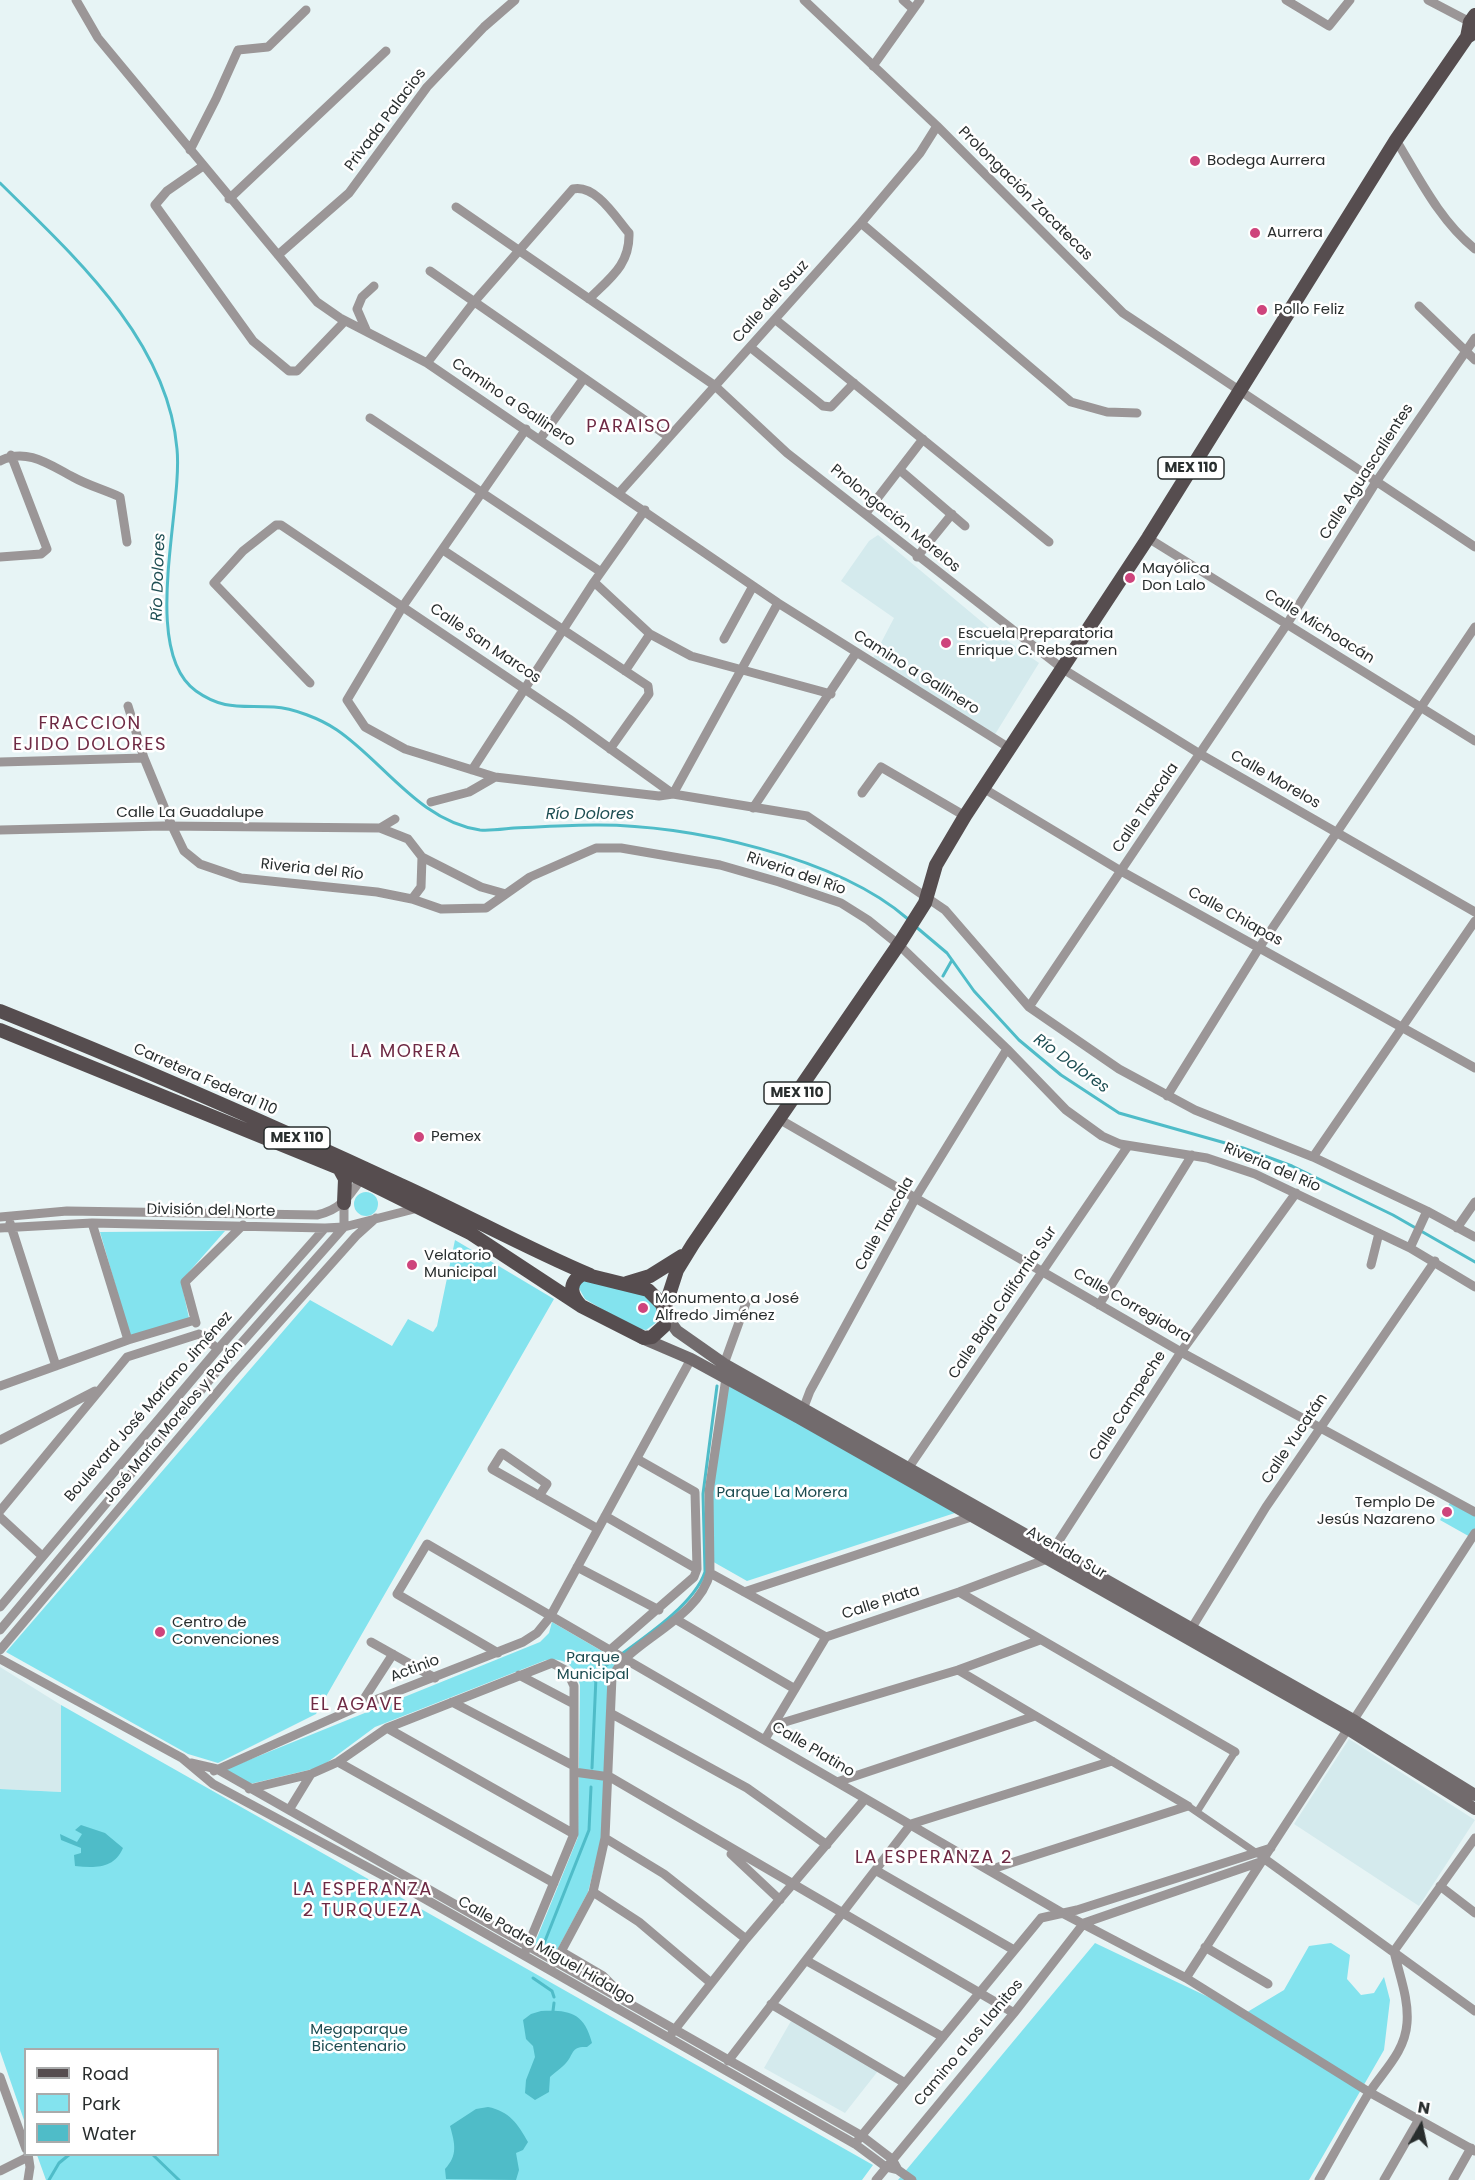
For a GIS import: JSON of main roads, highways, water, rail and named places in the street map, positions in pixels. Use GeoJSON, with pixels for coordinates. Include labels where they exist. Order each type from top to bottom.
{"type":"FeatureCollection","features":[{"type":"Feature","properties":{"kind":"main road","name":"MEX 110"},"geometry":{"type":"LineString","coordinates":[[581,1306],[635,1335],[652,1337],[664,1326],[673,1279],[693,1244],[900,943],[925,900],[936,865],[965,816],[1148,538],[1396,140],[1472,26]]}},
{"type":"Feature","properties":{"kind":"main road","name":"Carretera Federal 110"},"geometry":{"type":"LineString","coordinates":[[0,1011],[95,1048],[476,1220],[530,1250],[590,1275]]}},
{"type":"Feature","properties":{"kind":"main road","name":"Carretera Federal 110"},"geometry":{"type":"LineString","coordinates":[[0,1030],[339,1168],[470,1233],[581,1306]]}},
{"type":"Feature","properties":{"kind":"main road"},"geometry":{"type":"LineString","coordinates":[[339,1168],[345,1179],[344,1203]]}},
{"type":"Feature","properties":{"kind":"main road"},"geometry":{"type":"LineString","coordinates":[[361,1179],[374,1178],[460,1217],[476,1220]]}},
{"type":"Feature","properties":{"kind":"main road","name":"MEX 110"},"geometry":{"type":"LineString","coordinates":[[625,1283],[650,1276],[672,1264],[693,1244]]}},
{"type":"Feature","properties":{"kind":"main road","name":"MEX 110"},"geometry":{"type":"LineString","coordinates":[[590,1275],[625,1283],[654,1294],[665,1313]]}},
{"type":"Feature","properties":{"kind":"main road"},"geometry":{"type":"LineString","coordinates":[[581,1306],[574,1298],[571,1288],[578,1277],[590,1275]]}},
{"type":"Feature","properties":{"kind":"main road","name":"Avenida Sur"},"geometry":{"type":"LineString","coordinates":[[665,1313],[677,1331],[716,1363],[905,1473],[1475,1795]]}},
{"type":"Feature","properties":{"kind":"main road","name":"Avenida Sur"},"geometry":{"type":"LineString","coordinates":[[635,1335],[691,1359],[716,1363],[726,1378],[801,1413]]}},
{"type":"Feature","properties":{"kind":"main road","name":"Avenida Sur"},"geometry":{"type":"LineString","coordinates":[[905,1473],[971,1517],[1049,1554]]}},
{"type":"Feature","properties":{"kind":"main road","name":"Avenida Sur"},"geometry":{"type":"LineString","coordinates":[[1352,1725],[1475,1809]]}},
{"type":"Feature","properties":{"kind":"water"},"geometry":{"type":"Polygon","coordinates":[[[81,1825],[105,1833],[123,1848],[115,1860],[103,1866],[75,1866],[74,1855],[81,1853],[81,1848],[61,1840],[60,1834],[77,1842],[82,1834],[75,1830],[81,1825]]]}},
{"type":"Feature","properties":{"kind":"water"},"geometry":{"type":"Polygon","coordinates":[[[541,2011],[560,2011],[574,2015],[585,2025],[592,2043],[587,2047],[575,2049],[564,2065],[550,2077],[549,2092],[535,2100],[525,2093],[526,2080],[535,2057],[533,2046],[526,2039],[523,2020],[541,2011]]]}},
{"type":"Feature","properties":{"kind":"water"},"geometry":{"type":"Polygon","coordinates":[[[488,2107],[512,2119],[528,2142],[523,2150],[516,2153],[519,2170],[516,2180],[446,2179],[445,2169],[454,2154],[450,2126],[476,2109],[488,2107]]]}},
{"type":"Feature","properties":{"kind":"waterway","name":"Río Dolores"},"geometry":{"type":"LineString","coordinates":[[0,183],[86,270],[136,336],[156,372],[170,409],[177,449],[177,475],[168,577],[167,613],[170,645],[179,672],[196,691],[216,702],[282,708],[323,722],[354,743],[420,803],[458,824],[480,830],[575,825],[632,826],[716,838],[760,848],[842,878],[878,897],[908,919]]}},
{"type":"Feature","properties":{"kind":"waterway","name":"Río Dolores"},"geometry":{"type":"LineString","coordinates":[[915,926],[947,953],[974,991],[1019,1040],[1061,1075],[1119,1113],[1243,1148],[1292,1166],[1393,1215],[1475,1262]]}},
{"type":"Feature","properties":{"kind":"waterway"},"geometry":{"type":"LineString","coordinates":[[943,976],[952,960]]}},
{"type":"Feature","properties":{"kind":"waterway"},"geometry":{"type":"LineString","coordinates":[[592,1768],[596,1677],[604,1667],[676,1612],[688,1599],[705,1572],[703,1494],[717,1386]]}},
{"type":"Feature","properties":{"kind":"waterway"},"geometry":{"type":"LineString","coordinates":[[543,1946],[589,1830],[591,1787]]}},
{"type":"Feature","properties":{"kind":"waterway"},"geometry":{"type":"LineString","coordinates":[[533,1978],[552,1991],[554,1997]]}},
{"type":"Feature","properties":{"kind":"waterway"},"geometry":{"type":"LineString","coordinates":[[553,2011],[554,2003]]}},
{"type":"Feature","properties":{"kind":"waterway"},"geometry":{"type":"LineString","coordinates":[[49,2180],[59,2163],[68,2156]]}},
{"type":"Feature","properties":{"kind":"waterway"},"geometry":{"type":"LineString","coordinates":[[154,2156],[179,2180]]}},
{"type":"Feature","properties":{"kind":"place","name":"Bodega Aurrera"},"geometry":{"type":"Point","coordinates":[1195,161]}},
{"type":"Feature","properties":{"kind":"place","name":"Aurrera"},"geometry":{"type":"Point","coordinates":[1255,233]}},
{"type":"Feature","properties":{"kind":"place","name":"Pollo Feliz"},"geometry":{"type":"Point","coordinates":[1262,310]}},
{"type":"Feature","properties":{"kind":"place","name":"Mayólica Don Lalo"},"geometry":{"type":"Point","coordinates":[1130,578]}},
{"type":"Feature","properties":{"kind":"place","name":"Escuela Preparatoria Enrique C. Rebsamen"},"geometry":{"type":"Point","coordinates":[946,643]}},
{"type":"Feature","properties":{"kind":"place","name":"Pemex"},"geometry":{"type":"Point","coordinates":[419,1137]}},
{"type":"Feature","properties":{"kind":"place","name":"Velatorio Municipal"},"geometry":{"type":"Point","coordinates":[412,1265]}},
{"type":"Feature","properties":{"kind":"place","name":"Monumento a José Alfredo Jiménez"},"geometry":{"type":"Point","coordinates":[643,1308]}},
{"type":"Feature","properties":{"kind":"place","name":"Templo De Jesús Nazareno"},"geometry":{"type":"Point","coordinates":[1447,1512]}},
{"type":"Feature","properties":{"kind":"place","name":"Centro de Convenciones"},"geometry":{"type":"Point","coordinates":[160,1632]}},
{"type":"Feature","properties":{"kind":"district","name":"PARAISO"},"geometry":{"type":"Point","coordinates":[629,427]}},
{"type":"Feature","properties":{"kind":"district","name":"FRACCION EJIDO DOLORES"},"geometry":{"type":"Point","coordinates":[90,734]}},
{"type":"Feature","properties":{"kind":"district","name":"LA MORERA"},"geometry":{"type":"Point","coordinates":[406,1052]}},
{"type":"Feature","properties":{"kind":"district","name":"EL AGAVE"},"geometry":{"type":"Point","coordinates":[357,1705]}},
{"type":"Feature","properties":{"kind":"district","name":"LA ESPERANZA 2"},"geometry":{"type":"Point","coordinates":[934,1858]}},
{"type":"Feature","properties":{"kind":"district","name":"LA ESPERANZA 2 TURQUEZA"},"geometry":{"type":"Point","coordinates":[363,1900]}},
{"type":"Feature","properties":{"kind":"park label","name":"Parque La Morera"},"geometry":{"type":"Point","coordinates":[782,1493]}},
{"type":"Feature","properties":{"kind":"park label","name":"Parque Municipal"},"geometry":{"type":"Point","coordinates":[593,1666]}},
{"type":"Feature","properties":{"kind":"park label","name":"Megaparque Bicentenario"},"geometry":{"type":"Point","coordinates":[359,2038]}}]}
